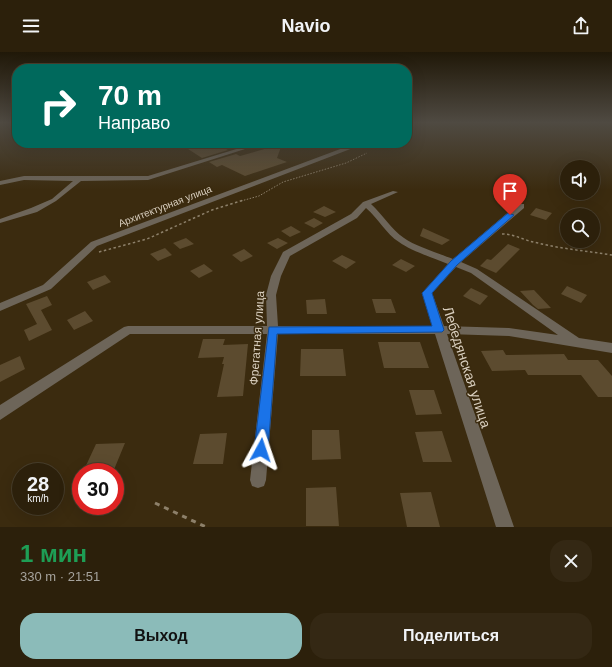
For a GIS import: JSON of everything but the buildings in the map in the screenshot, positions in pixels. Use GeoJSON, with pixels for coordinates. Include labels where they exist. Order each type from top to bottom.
{"type":"FeatureCollection","features":[{"type":"Feature","properties":{"kind":"street"},"geometry":{"type":"LineString","coordinates":[[0,183],[24,178],[148,178],[245,148]]}},
{"type":"Feature","properties":{"kind":"street","name":"Архитектурная улица"},"geometry":{"type":"LineString","coordinates":[[0,306],[47,287],[94,244],[348,148]]}},
{"type":"Feature","properties":{"kind":"street"},"geometry":{"type":"LineString","coordinates":[[0,221],[34,210],[54,200],[80,179]]}},
{"type":"Feature","properties":{"kind":"street","name":"Фрегатная улица"},"geometry":{"type":"LineString","coordinates":[[258,480],[273,330],[271,295],[276,276],[286,254],[354,216],[366,204],[395,192]]}},
{"type":"Feature","properties":{"kind":"street"},"geometry":{"type":"LineString","coordinates":[[366,204],[378,214],[392,232],[402,241],[474,271],[577,342]]}},
{"type":"Feature","properties":{"kind":"street","name":"Лебедянская улица"},"geometry":{"type":"LineString","coordinates":[[504,527],[427,293],[454,263],[521,206]]}},
{"type":"Feature","properties":{"kind":"street"},"geometry":{"type":"LineString","coordinates":[[0,413],[128,330],[439,330],[509,332],[612,348]]}},
{"type":"Feature","properties":{"kind":"path"},"geometry":{"type":"LineString","coordinates":[[95,253],[126,246],[147,239],[212,210],[258,196],[283,182],[346,163],[367,153]]}},
{"type":"Feature","properties":{"kind":"path"},"geometry":{"type":"LineString","coordinates":[[489,233],[511,234],[531,242],[560,248],[612,255]]}},
{"type":"Feature","properties":{"kind":"path"},"geometry":{"type":"LineString","coordinates":[[155,503],[206,527]]}},
{"type":"Feature","properties":{"kind":"route"},"geometry":{"type":"LineString","coordinates":[[261,450],[273,330],[439,330],[427,293],[454,263],[510,215]]}}]}
